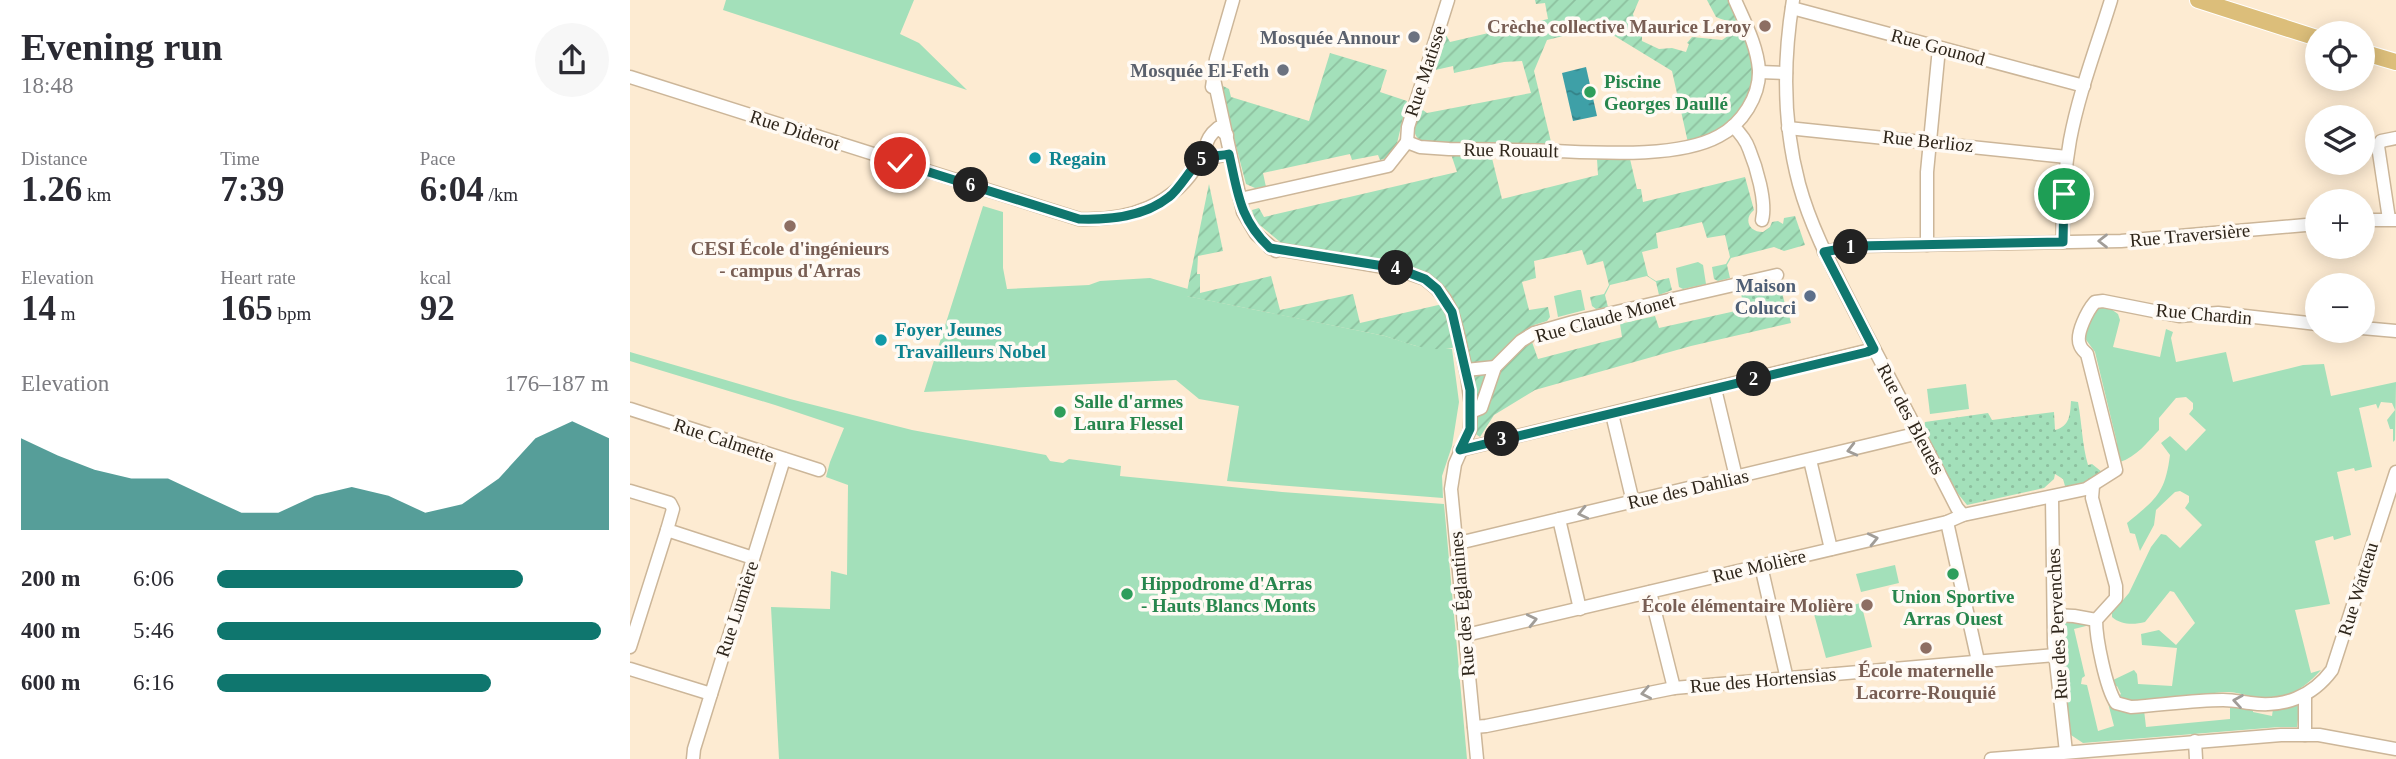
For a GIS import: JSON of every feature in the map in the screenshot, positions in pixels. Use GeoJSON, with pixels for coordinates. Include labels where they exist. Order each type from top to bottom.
{"type":"FeatureCollection","features":[{"type":"Feature","properties":{"kind":"main road"},"geometry":{"type":"LineString","coordinates":[[2199,0],[2305,34]]}},
{"type":"Feature","properties":{"kind":"main road"},"geometry":{"type":"LineString","coordinates":[[2227,0],[2305,25]]}},
{"type":"Feature","properties":{"kind":"main road"},"geometry":{"type":"LineString","coordinates":[[2375,47],[2396,54]]}},
{"type":"Feature","properties":{"kind":"main road"},"geometry":{"type":"LineString","coordinates":[[2375,56],[2396,62]]}},
{"type":"Feature","properties":{"kind":"street"},"geometry":{"type":"LineString","coordinates":[[1233,0],[1216,59],[1214,79],[1218,133],[1229,154],[1248,224],[1270,248],[1396,268],[1425,279],[1446,299],[1452,312],[1466,370],[1471,412]]}},
{"type":"Feature","properties":{"kind":"street","name":"Rue Matisse"},"geometry":{"type":"LineString","coordinates":[[1407,142],[1408,127],[1448,0]]}},
{"type":"Feature","properties":{"kind":"street"},"geometry":{"type":"LineString","coordinates":[[1735,0],[1757,54],[1759,72],[1786,73]]}},
{"type":"Feature","properties":{"kind":"street"},"geometry":{"type":"LineString","coordinates":[[2063,242],[2067,157],[2084,86],[2111,0]]}},
{"type":"Feature","properties":{"kind":"street","name":"Rue Gounod"},"geometry":{"type":"LineString","coordinates":[[1792,4],[1940,48],[2084,86]]}},
{"type":"Feature","properties":{"kind":"street","name":"Rue des Bleuets"},"geometry":{"type":"LineString","coordinates":[[1792,4],[1787,42],[1788,128],[1799,185],[1824,252],[1963,515]]}},
{"type":"Feature","properties":{"kind":"street"},"geometry":{"type":"LineString","coordinates":[[1927,245],[1926,187],[1940,48]]}},
{"type":"Feature","properties":{"kind":"street","name":"Rue Rouault"},"geometry":{"type":"LineString","coordinates":[[1407,142],[1420,147],[1449,149],[1629,152],[1696,145],[1719,136],[1733,126],[1749,107],[1759,72]]}},
{"type":"Feature","properties":{"kind":"street","name":"Rue Diderot"},"geometry":{"type":"LineString","coordinates":[[630,77],[1079,219],[1121,218],[1157,206],[1172,196],[1201,160],[1218,133]]}},
{"type":"Feature","properties":{"kind":"street"},"geometry":{"type":"LineString","coordinates":[[1733,126],[1749,146],[1762,199],[1762,220]]}},
{"type":"Feature","properties":{"kind":"street","name":"Rue Berlioz"},"geometry":{"type":"LineString","coordinates":[[1788,128],[2067,157]]}},
{"type":"Feature","properties":{"kind":"street"},"geometry":{"type":"LineString","coordinates":[[2390,139],[2378,144],[2378,149],[2392,219]]}},
{"type":"Feature","properties":{"kind":"street"},"geometry":{"type":"LineString","coordinates":[[1240,199],[1388,166],[1407,142]]}},
{"type":"Feature","properties":{"kind":"street"},"geometry":{"type":"LineString","coordinates":[[1201,160],[1229,154]]}},
{"type":"Feature","properties":{"kind":"street","name":"Rue Traversière"},"geometry":{"type":"LineString","coordinates":[[1824,252],[1857,246],[2121,241],[2305,225]]}},
{"type":"Feature","properties":{"kind":"street","name":"Rue Claude Monet"},"geometry":{"type":"LineString","coordinates":[[1471,412],[1481,408],[1495,367],[1521,341],[1534,333],[1777,275]]}},
{"type":"Feature","properties":{"kind":"street","name":"Rue Chardin"},"geometry":{"type":"LineString","coordinates":[[2093,486],[2116,470],[2087,355],[2079,344],[2078,336],[2095,302],[2103,301],[2179,316],[2218,313],[2305,323]]}},
{"type":"Feature","properties":{"kind":"street"},"geometry":{"type":"LineString","coordinates":[[2375,329],[2396,331]]}},
{"type":"Feature","properties":{"kind":"street"},"geometry":{"type":"LineString","coordinates":[[1460,450],[1874,349]]}},
{"type":"Feature","properties":{"kind":"street"},"geometry":{"type":"LineString","coordinates":[[1466,370],[1495,367]]}},
{"type":"Feature","properties":{"kind":"street"},"geometry":{"type":"LineString","coordinates":[[1715,389],[1736,477]]}},
{"type":"Feature","properties":{"kind":"street","name":"Rue Calmette"},"geometry":{"type":"LineString","coordinates":[[630,410],[819,470]]}},
{"type":"Feature","properties":{"kind":"street","name":"Rue des Églantines"},"geometry":{"type":"LineString","coordinates":[[1471,412],[1470,429],[1455,464],[1451,489],[1477,759]]}},
{"type":"Feature","properties":{"kind":"street"},"geometry":{"type":"LineString","coordinates":[[1612,414],[1633,502]]}},
{"type":"Feature","properties":{"kind":"street","name":"Rue des Dahlias"},"geometry":{"type":"LineString","coordinates":[[1457,541],[1467,541],[1919,433]]}},
{"type":"Feature","properties":{"kind":"street","name":"Rue Lumière"},"geometry":{"type":"LineString","coordinates":[[693,759],[710,694],[784,459]]}},
{"type":"Feature","properties":{"kind":"street"},"geometry":{"type":"LineString","coordinates":[[1810,460],[1831,549]]}},
{"type":"Feature","properties":{"kind":"street","name":"Rue Watteau"},"geometry":{"type":"LineString","coordinates":[[2305,695],[2332,670],[2396,472]]}},
{"type":"Feature","properties":{"kind":"street"},"geometry":{"type":"LineString","coordinates":[[2093,486],[2092,498],[2116,586],[2116,598],[2096,620],[2096,632],[2116,703],[2131,707],[2227,699],[2252,704],[2278,704],[2305,695],[2305,735]]}},
{"type":"Feature","properties":{"kind":"street","name":"Rue Molière"},"geometry":{"type":"LineString","coordinates":[[1466,635],[2093,486]]}},
{"type":"Feature","properties":{"kind":"street"},"geometry":{"type":"LineString","coordinates":[[630,491],[670,503],[673,509],[630,647]]}},
{"type":"Feature","properties":{"kind":"street","name":"Rue des Pervenches"},"geometry":{"type":"LineString","coordinates":[[2052,497],[2055,655],[2066,751]]}},
{"type":"Feature","properties":{"kind":"street"},"geometry":{"type":"LineString","coordinates":[[1559,519],[1580,609]]}},
{"type":"Feature","properties":{"kind":"street"},"geometry":{"type":"LineString","coordinates":[[1947,522],[1978,661]]}},
{"type":"Feature","properties":{"kind":"street"},"geometry":{"type":"LineString","coordinates":[[667,530],[753,558]]}},
{"type":"Feature","properties":{"kind":"street"},"geometry":{"type":"LineString","coordinates":[[1760,566],[1787,679]]}},
{"type":"Feature","properties":{"kind":"street"},"geometry":{"type":"LineString","coordinates":[[1650,592],[1674,688]]}},
{"type":"Feature","properties":{"kind":"street"},"geometry":{"type":"LineString","coordinates":[[2054,615],[2096,620]]}},
{"type":"Feature","properties":{"kind":"street","name":"Rue des Hortensias"},"geometry":{"type":"LineString","coordinates":[[1474,727],[1674,688],[2055,655]]}},
{"type":"Feature","properties":{"kind":"street"},"geometry":{"type":"LineString","coordinates":[[630,668],[710,694]]}},
{"type":"Feature","properties":{"kind":"street"},"geometry":{"type":"LineString","coordinates":[[1991,759],[2195,741],[2305,735],[2396,749]]}},
{"type":"Feature","properties":{"kind":"street"},"geometry":{"type":"LineString","coordinates":[[2195,741],[2196,759]]}},
{"type":"Feature","properties":{"kind":"green space"},"geometry":{"type":"Polygon","coordinates":[[[726,0],[914,0],[900,34],[919,43],[967,90],[723,10],[726,0]]]}},
{"type":"Feature","properties":{"kind":"green space"},"geometry":{"type":"Polygon","coordinates":[[[1535,0],[1639,0],[1633,14],[1638,34],[1642,36],[1642,41],[1659,49],[1672,48],[1686,52],[1687,43],[1692,37],[1722,40],[1734,32],[1749,31],[1759,72],[1743,116],[1689,147],[1672,71],[1600,27],[1547,40],[1534,71],[1552,146],[1427,143],[1417,138],[1416,119],[1420,108],[1427,113],[1531,93],[1522,61],[1504,62],[1454,73],[1453,66],[1431,71],[1442,35],[1446,35],[1450,42],[1548,19],[1545,3],[1536,4],[1535,0]]]}},
{"type":"Feature","properties":{"kind":"green space"},"geometry":{"type":"Polygon","coordinates":[[[1707,0],[1735,0],[1743,19],[1729,21],[1716,17],[1707,0]]]}},
{"type":"Feature","properties":{"kind":"green space"},"geometry":{"type":"Polygon","coordinates":[[[1330,53],[1387,70],[1380,92],[1407,101],[1394,156],[1380,160],[1378,155],[1352,160],[1350,154],[1263,173],[1266,187],[1255,188],[1246,184],[1223,97],[1223,86],[1229,89],[1231,97],[1309,121],[1330,53]]]}},
{"type":"Feature","properties":{"kind":"green space"},"geometry":{"type":"Polygon","coordinates":[[[1451,154],[1491,154],[1502,199],[1598,175],[1597,159],[1630,159],[1643,202],[1745,177],[1754,210],[1748,221],[1754,230],[1763,232],[1772,222],[1783,224],[1784,218],[1795,216],[1805,245],[1784,251],[1774,247],[1731,258],[1727,265],[1730,278],[1718,281],[1714,279],[1712,267],[1726,264],[1730,257],[1725,235],[1707,238],[1702,222],[1656,233],[1658,248],[1642,252],[1648,276],[1656,281],[1669,278],[1672,290],[1659,295],[1656,282],[1647,276],[1610,285],[1605,295],[1608,307],[1596,309],[1592,306],[1590,297],[1604,294],[1609,285],[1603,261],[1587,265],[1582,250],[1534,261],[1536,278],[1522,282],[1529,310],[1548,307],[1550,317],[1547,321],[1534,325],[1532,342],[1538,359],[1622,337],[1620,324],[1655,316],[1659,328],[1740,310],[1745,310],[1747,314],[1786,303],[1791,323],[1691,346],[1535,390],[1494,415],[1480,437],[1470,430],[1460,345],[1432,349],[1385,336],[1186,296],[1209,184],[1223,251],[1198,256],[1200,293],[1271,276],[1280,310],[1353,294],[1360,323],[1447,303],[1425,280],[1286,247],[1255,221],[1252,210],[1259,208],[1264,217],[1457,172],[1451,154]]]}},
{"type":"Feature","properties":{"kind":"green space"},"geometry":{"type":"Polygon","coordinates":[[[983,206],[1003,212],[1003,268],[1007,289],[1089,285],[1100,281],[1150,278],[1188,289],[1187,296],[1385,336],[1416,346],[1452,349],[1459,402],[1452,446],[1442,476],[1443,498],[1227,481],[1239,406],[1199,399],[1176,380],[924,392],[983,206]]]}},
{"type":"Feature","properties":{"kind":"green space"},"geometry":{"type":"Polygon","coordinates":[[[1698,262],[1703,265],[1706,284],[1683,289],[1679,287],[1676,268],[1698,262]]]}},
{"type":"Feature","properties":{"kind":"green space"},"geometry":{"type":"Polygon","coordinates":[[[1780,285],[1785,304],[1746,314],[1741,294],[1780,285]]]}},
{"type":"Feature","properties":{"kind":"green space"},"geometry":{"type":"Polygon","coordinates":[[[1581,290],[1585,310],[1558,317],[1554,296],[1581,290]]]}},
{"type":"Feature","properties":{"kind":"green space"},"geometry":{"type":"Polygon","coordinates":[[[2096,307],[2111,309],[2118,314],[2120,320],[2113,347],[2160,357],[2166,329],[2173,332],[2171,338],[2176,362],[2226,352],[2233,382],[2303,365],[2324,364],[2331,396],[2396,382],[2395,440],[2393,442],[2393,429],[2390,429],[2387,420],[2395,410],[2392,403],[2381,402],[2378,409],[2376,404],[2359,408],[2372,467],[2337,472],[2351,535],[2334,540],[2333,536],[2315,541],[2330,604],[2295,610],[2311,673],[2321,670],[2296,691],[2270,699],[2218,692],[2141,702],[2118,696],[2121,694],[2117,686],[2113,687],[2111,681],[2134,670],[2138,684],[2172,686],[2177,648],[2142,645],[2141,634],[2159,630],[2176,645],[2195,623],[2174,592],[2170,591],[2145,622],[2123,623],[2112,617],[2112,613],[2129,593],[2151,547],[2161,534],[2166,535],[2180,548],[2202,525],[2185,508],[2189,496],[2180,491],[2175,492],[2156,510],[2154,525],[2140,551],[2135,534],[2130,533],[2127,523],[2158,495],[2162,487],[2170,455],[2161,443],[2170,436],[2186,451],[2206,430],[2189,414],[2193,403],[2186,397],[2176,398],[2159,418],[2159,430],[2136,453],[2120,462],[2114,447],[2117,443],[2095,352],[2084,337],[2096,307]]]}},
{"type":"Feature","properties":{"kind":"green space","name":"Hippodrome d'Arras - Hauts Blancs Monts"},"geometry":{"type":"Polygon","coordinates":[[[630,352],[790,399],[912,430],[1046,455],[1050,461],[1063,463],[1069,459],[1121,466],[1120,476],[1444,504],[1467,759],[779,759],[771,607],[830,609],[831,571],[847,575],[848,485],[826,477],[844,428],[630,361],[630,352]]]}},
{"type":"Feature","properties":{"kind":"green space"},"geometry":{"type":"Polygon","coordinates":[[[1966,384],[1969,409],[1930,414],[1927,389],[1966,384]]]}},
{"type":"Feature","properties":{"kind":"green space"},"geometry":{"type":"Polygon","coordinates":[[[2071,401],[2078,402],[2088,465],[2092,464],[2102,472],[2076,487],[2065,486],[2063,479],[2055,474],[2054,479],[2044,488],[1967,505],[1955,490],[1924,429],[1925,422],[1988,413],[1992,420],[2054,412],[2055,430],[2066,423],[2071,401]]]}},
{"type":"Feature","properties":{"kind":"green space"},"geometry":{"type":"Polygon","coordinates":[[[1895,565],[1899,583],[1861,592],[1856,574],[1895,565]]]}},
{"type":"Feature","properties":{"kind":"green space"},"geometry":{"type":"Polygon","coordinates":[[[1861,603],[1872,647],[1826,658],[1814,614],[1861,603]]]}},
{"type":"Feature","properties":{"kind":"green space"},"geometry":{"type":"Polygon","coordinates":[[[2077,620],[2090,625],[2074,629],[2085,676],[2081,684],[2087,685],[2098,731],[2114,726],[2108,703],[2144,710],[2146,727],[2230,719],[2230,705],[2253,707],[2253,712],[2272,716],[2273,709],[2295,704],[2300,705],[2297,727],[2083,743],[2071,735],[2058,627],[2064,622],[2077,620]]]}},
{"type":"Feature","properties":{"kind":"water"},"geometry":{"type":"Polygon","coordinates":[[[1586,67],[1597,116],[1573,121],[1562,73],[1586,67]]]}},
{"type":"Feature","properties":{"kind":"place","name":"Crèche collective Maurice Leroy"},"geometry":{"type":"Point","coordinates":[1765,26]}},
{"type":"Feature","properties":{"kind":"place","name":"Mosquée Annour"},"geometry":{"type":"Point","coordinates":[1414,37]}},
{"type":"Feature","properties":{"kind":"place","name":"Mosquée El-Feth"},"geometry":{"type":"Point","coordinates":[1283,70]}},
{"type":"Feature","properties":{"kind":"place","name":"Piscine Georges Daullé"},"geometry":{"type":"Point","coordinates":[1590,92]}},
{"type":"Feature","properties":{"kind":"place","name":"Regain"},"geometry":{"type":"Point","coordinates":[1035,158]}},
{"type":"Feature","properties":{"kind":"place","name":"CESI École d'ingénieurs - campus d'Arras"},"geometry":{"type":"Point","coordinates":[790,226]}},
{"type":"Feature","properties":{"kind":"place","name":"Maison Colucci"},"geometry":{"type":"Point","coordinates":[1810,296]}},
{"type":"Feature","properties":{"kind":"place","name":"Foyer Jeunes Travailleurs Nobel"},"geometry":{"type":"Point","coordinates":[881,340]}},
{"type":"Feature","properties":{"kind":"place","name":"Salle d'armes Laura Flessel"},"geometry":{"type":"Point","coordinates":[1060,412]}},
{"type":"Feature","properties":{"kind":"place","name":"Union Sportive Arras Ouest"},"geometry":{"type":"Point","coordinates":[1953,574]}},
{"type":"Feature","properties":{"kind":"place","name":"Hippodrome d'Arras - Hauts Blancs Monts"},"geometry":{"type":"Point","coordinates":[1127,594]}},
{"type":"Feature","properties":{"kind":"place","name":"École élémentaire Molière"},"geometry":{"type":"Point","coordinates":[1867,605]}},
{"type":"Feature","properties":{"kind":"place","name":"École maternelle Lacorre-Rouquié"},"geometry":{"type":"Point","coordinates":[1926,648]}},
{"type":"Feature","properties":{"kind":"route"},"geometry":{"type":"LineString","coordinates":[[900,163],[1079,219],[1103,220],[1121,218],[1157,206],[1172,196],[1201,160],[1229,154],[1248,224],[1270,248],[1396,268],[1425,279],[1446,299],[1457,330],[1470,390],[1470,429],[1460,450],[1867,352],[1874,349],[1824,252],[1857,246],[2063,242],[2064,194]]}}]}
